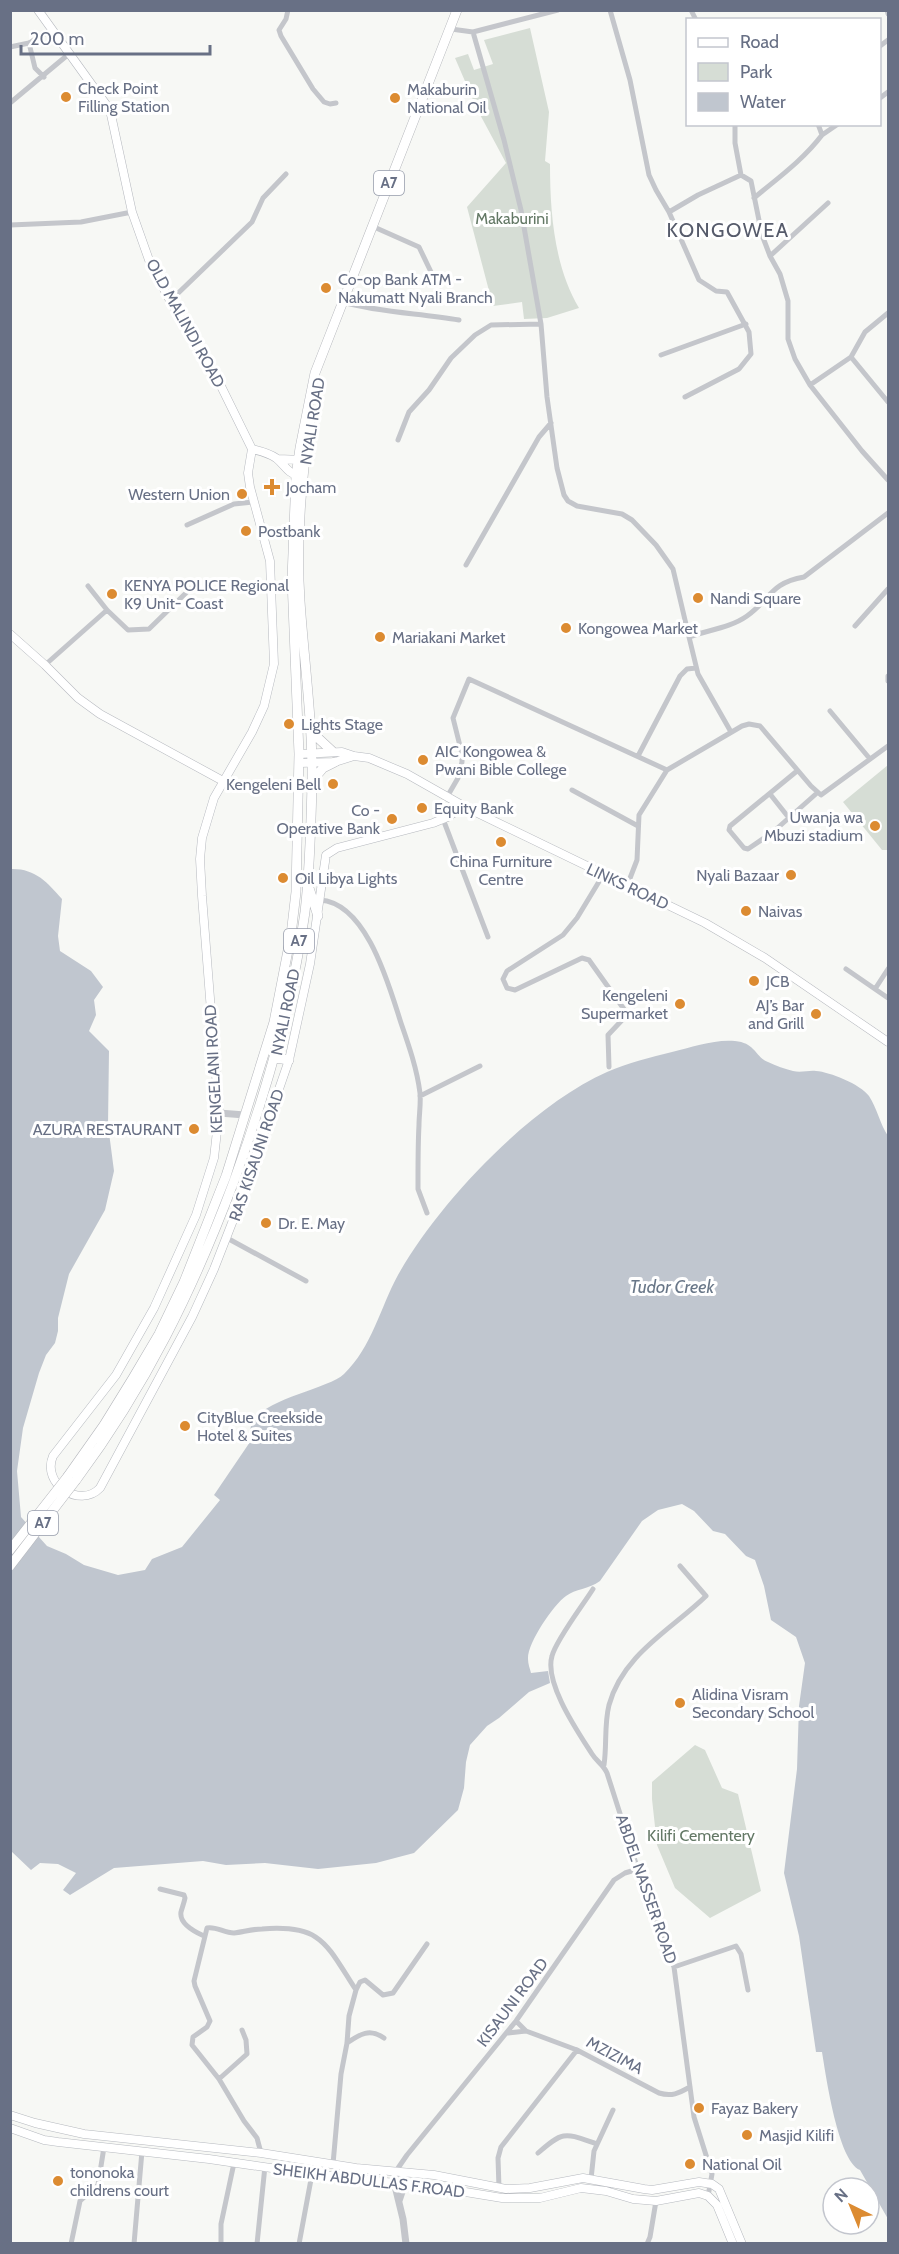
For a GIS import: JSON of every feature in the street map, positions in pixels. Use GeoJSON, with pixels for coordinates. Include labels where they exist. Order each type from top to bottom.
{"type":"FeatureCollection","features":[{"type":"Feature","properties":{"kind":"highway","name":"NYALI ROAD"},"geometry":{"type":"LineString","coordinates":[[72,1478],[165,1322],[210,1220],[274,1022],[291,935],[296,892],[299,759],[292,579],[301,460],[323,356],[458,10]]}},
{"type":"Feature","properties":{"kind":"highway","name":"NYALI ROAD"},"geometry":{"type":"LineString","coordinates":[[72,1478],[101,1447],[134,1395],[176,1318],[222,1211],[275,1058],[302,930],[307,883],[312,781],[300,592],[300,476]]}},
{"type":"Feature","properties":{"kind":"highway"},"geometry":{"type":"LineString","coordinates":[[310,724],[318,738],[332,751]]}},
{"type":"Feature","properties":{"kind":"highway"},"geometry":{"type":"LineString","coordinates":[[312,781],[323,768],[335,762]]}},
{"type":"Feature","properties":{"kind":"highway"},"geometry":{"type":"LineString","coordinates":[[307,883],[318,916]]}},
{"type":"Feature","properties":{"kind":"highway"},"geometry":{"type":"LineString","coordinates":[[275,1058],[289,1060]]}},
{"type":"Feature","properties":{"kind":"highway","name":"A7"},"geometry":{"type":"LineString","coordinates":[[10,1550],[72,1478]]}},
{"type":"Feature","properties":{"kind":"highway","name":"A7"},"geometry":{"type":"LineString","coordinates":[[10,1566],[72,1478]]}},
{"type":"Feature","properties":{"kind":"main road","name":"OLD MALINDI ROAD"},"geometry":{"type":"LineString","coordinates":[[38,10],[110,110],[132,212],[149,260],[217,378],[252,448]]}},
{"type":"Feature","properties":{"kind":"main road"},"geometry":{"type":"LineString","coordinates":[[252,448],[278,459],[301,460]]}},
{"type":"Feature","properties":{"kind":"main road","name":"KENGELANI ROAD"},"geometry":{"type":"LineString","coordinates":[[100,1488],[90,1496],[82,1497],[57,1485],[50,1473],[51,1461],[58,1448],[116,1375],[154,1308],[202,1199],[214,1158],[219,1113],[200,859],[202,838],[207,814],[264,706],[274,664],[270,561],[253,502],[249,473],[252,448]]}},
{"type":"Feature","properties":{"kind":"main road"},"geometry":{"type":"LineString","coordinates":[[278,459],[284,468],[300,476]]}},
{"type":"Feature","properties":{"kind":"main road"},"geometry":{"type":"LineString","coordinates":[[10,634],[45,664],[78,698],[100,714],[223,781]]}},
{"type":"Feature","properties":{"kind":"main road","name":"LINKS ROAD"},"geometry":{"type":"LineString","coordinates":[[299,759],[311,758],[332,751],[369,758],[392,768],[466,808],[705,922],[746,946],[888,1042]]}},
{"type":"Feature","properties":{"kind":"main road","name":"LINKS ROAD"},"geometry":{"type":"LineString","coordinates":[[311,758],[335,762],[354,756]]}},
{"type":"Feature","properties":{"kind":"main road","name":"RAS KISAUNI ROAD"},"geometry":{"type":"LineString","coordinates":[[100,1488],[192,1317],[227,1238],[289,1060],[318,916],[324,859],[332,850],[446,818]]}},
{"type":"Feature","properties":{"kind":"main road","name":"SHEIKH ABDULLAS F.ROAD"},"geometry":{"type":"LineString","coordinates":[[10,2115],[84,2134],[434,2175],[499,2188],[530,2188],[574,2179],[591,2179],[652,2190],[690,2182],[711,2184]]}},
{"type":"Feature","properties":{"kind":"main road","name":"SHEIKH ABDULLAS F.ROAD"},"geometry":{"type":"LineString","coordinates":[[10,2128],[44,2140],[522,2199],[540,2198],[574,2189],[589,2188],[633,2199],[657,2201],[694,2193],[708,2196]]}},
{"type":"Feature","properties":{"kind":"main road","name":"ABDEL NASSER ROAD"},"geometry":{"type":"LineString","coordinates":[[711,2184],[719,2189],[742,2244]]}},
{"type":"Feature","properties":{"kind":"main road"},"geometry":{"type":"LineString","coordinates":[[708,2196],[719,2211],[733,2244]]}},
{"type":"Feature","properties":{"kind":"street"},"geometry":{"type":"LineString","coordinates":[[288,10],[286,20],[279,30],[281,36],[319,97],[330,104],[336,103]]}},
{"type":"Feature","properties":{"kind":"street"},"geometry":{"type":"LineString","coordinates":[[451,29],[473,32],[558,10]]}},
{"type":"Feature","properties":{"kind":"street"},"geometry":{"type":"LineString","coordinates":[[610,10],[630,80],[649,175],[669,212],[699,279],[716,291],[727,292],[746,324],[751,344],[751,354],[739,369],[685,397]]}},
{"type":"Feature","properties":{"kind":"street"},"geometry":{"type":"LineString","coordinates":[[10,47],[29,43],[51,30]]}},
{"type":"Feature","properties":{"kind":"street"},"geometry":{"type":"LineString","coordinates":[[473,32],[514,178],[541,324],[557,468],[564,495],[568,501],[577,506],[622,514],[632,520],[656,545],[673,569],[677,595],[690,637],[696,668],[731,732]]}},
{"type":"Feature","properties":{"kind":"street"},"geometry":{"type":"LineString","coordinates":[[29,43],[35,68],[44,77]]}},
{"type":"Feature","properties":{"kind":"street"},"geometry":{"type":"LineString","coordinates":[[10,104],[70,53]]}},
{"type":"Feature","properties":{"kind":"street"},"geometry":{"type":"LineString","coordinates":[[735,126],[735,142],[741,175],[751,181],[762,235],[780,274],[788,301],[788,339],[795,359],[810,385],[862,451],[888,477]]}},
{"type":"Feature","properties":{"kind":"street"},"geometry":{"type":"LineString","coordinates":[[819,126],[822,135]]}},
{"type":"Feature","properties":{"kind":"street"},"geometry":{"type":"LineString","coordinates":[[754,198],[798,162],[822,135],[835,126]]}},
{"type":"Feature","properties":{"kind":"street"},"geometry":{"type":"LineString","coordinates":[[171,300],[252,222],[263,198],[286,174]]}},
{"type":"Feature","properties":{"kind":"street"},"geometry":{"type":"LineString","coordinates":[[669,212],[709,189],[741,175]]}},
{"type":"Feature","properties":{"kind":"street"},"geometry":{"type":"LineString","coordinates":[[770,256],[828,203]]}},
{"type":"Feature","properties":{"kind":"street"},"geometry":{"type":"LineString","coordinates":[[10,217],[12,224],[81,222],[132,212]]}},
{"type":"Feature","properties":{"kind":"street"},"geometry":{"type":"LineString","coordinates":[[374,226],[419,247],[432,274]]}},
{"type":"Feature","properties":{"kind":"street"},"geometry":{"type":"LineString","coordinates":[[343,302],[397,313],[459,320]]}},
{"type":"Feature","properties":{"kind":"street"},"geometry":{"type":"LineString","coordinates":[[810,385],[851,357],[865,332],[888,313]]}},
{"type":"Feature","properties":{"kind":"street"},"geometry":{"type":"LineString","coordinates":[[398,440],[409,412],[429,390],[451,358],[475,335],[491,325],[541,324]]}},
{"type":"Feature","properties":{"kind":"street"},"geometry":{"type":"LineString","coordinates":[[661,356],[746,324]]}},
{"type":"Feature","properties":{"kind":"street"},"geometry":{"type":"LineString","coordinates":[[851,357],[888,402]]}},
{"type":"Feature","properties":{"kind":"street"},"geometry":{"type":"LineString","coordinates":[[466,565],[539,437],[551,423]]}},
{"type":"Feature","properties":{"kind":"street"},"geometry":{"type":"LineString","coordinates":[[187,525],[234,504],[253,502]]}},
{"type":"Feature","properties":{"kind":"street"},"geometry":{"type":"LineString","coordinates":[[690,637],[727,626],[747,616],[773,589],[804,577],[888,513]]}},
{"type":"Feature","properties":{"kind":"street"},"geometry":{"type":"LineString","coordinates":[[88,586],[128,630],[149,629],[190,589]]}},
{"type":"Feature","properties":{"kind":"street"},"geometry":{"type":"LineString","coordinates":[[855,626],[888,589]]}},
{"type":"Feature","properties":{"kind":"street"},"geometry":{"type":"LineString","coordinates":[[45,664],[107,609]]}},
{"type":"Feature","properties":{"kind":"street"},"geometry":{"type":"LineString","coordinates":[[638,756],[680,676],[687,669],[696,668]]}},
{"type":"Feature","properties":{"kind":"street"},"geometry":{"type":"LineString","coordinates":[[447,797],[458,778],[462,762],[453,718],[469,679],[667,770]]}},
{"type":"Feature","properties":{"kind":"street"},"geometry":{"type":"LineString","coordinates":[[830,711],[870,759]]}},
{"type":"Feature","properties":{"kind":"street"},"geometry":{"type":"LineString","coordinates":[[627,886],[637,860],[639,815],[667,770],[731,732],[749,724],[760,726],[817,793],[824,794],[888,746]]}},
{"type":"Feature","properties":{"kind":"street"},"geometry":{"type":"LineString","coordinates":[[797,771],[730,825],[730,832],[744,848],[748,849],[817,793]]}},
{"type":"Feature","properties":{"kind":"street"},"geometry":{"type":"LineString","coordinates":[[572,790],[638,826]]}},
{"type":"Feature","properties":{"kind":"street"},"geometry":{"type":"LineString","coordinates":[[770,794],[789,818]]}},
{"type":"Feature","properties":{"kind":"street"},"geometry":{"type":"LineString","coordinates":[[456,802],[446,818],[488,937]]}},
{"type":"Feature","properties":{"kind":"street","name":"RAS KISAUNI ROAD"},"geometry":{"type":"LineString","coordinates":[[446,818],[466,808]]}},
{"type":"Feature","properties":{"kind":"street"},"geometry":{"type":"LineString","coordinates":[[603,875],[577,918],[563,935],[507,971],[503,979],[507,988],[514,990],[582,958],[589,960],[626,1012],[608,1035],[609,1067]]}},
{"type":"Feature","properties":{"kind":"street"},"geometry":{"type":"LineString","coordinates":[[320,900],[332,902],[343,908],[368,939],[379,959],[417,1072],[420,1096],[418,1180],[427,1213]]}},
{"type":"Feature","properties":{"kind":"street"},"geometry":{"type":"LineString","coordinates":[[846,969],[888,998]]}},
{"type":"Feature","properties":{"kind":"street"},"geometry":{"type":"LineString","coordinates":[[875,989],[888,969]]}},
{"type":"Feature","properties":{"kind":"street"},"geometry":{"type":"LineString","coordinates":[[420,1096],[480,1066]]}},
{"type":"Feature","properties":{"kind":"street"},"geometry":{"type":"LineString","coordinates":[[219,1113],[245,1116]]}},
{"type":"Feature","properties":{"kind":"street"},"geometry":{"type":"LineString","coordinates":[[227,1238],[306,1281]]}},
{"type":"Feature","properties":{"kind":"street"},"geometry":{"type":"LineString","coordinates":[[604,1765],[604,1734],[609,1706],[615,1687],[625,1670],[640,1653],[706,1596],[680,1566]]}},
{"type":"Feature","properties":{"kind":"street","name":"ABDEL NASSER ROAD"},"geometry":{"type":"LineString","coordinates":[[593,1588],[553,1653],[551,1664],[559,1699],[594,1758],[604,1765],[647,1898],[674,1967],[694,2117],[711,2170],[711,2184]]}},
{"type":"Feature","properties":{"kind":"street","name":"KISAUNI ROAD"},"geometry":{"type":"LineString","coordinates":[[396,2171],[406,2155],[508,2032],[614,1880],[638,1869]]}},
{"type":"Feature","properties":{"kind":"street"},"geometry":{"type":"LineString","coordinates":[[160,1889],[184,1895],[182,1919],[190,1929],[204,1936]]}},
{"type":"Feature","properties":{"kind":"street"},"geometry":{"type":"LineString","coordinates":[[261,2153],[257,2139],[192,2041],[193,2037],[207,2027],[210,2021],[195,1986],[207,1928],[231,1933],[260,1929],[300,1929],[323,1941],[356,1990]]}},
{"type":"Feature","properties":{"kind":"street"},"geometry":{"type":"LineString","coordinates":[[333,2164],[341,2074],[349,2016],[356,1990],[360,1982],[365,1980],[383,1995],[393,1993],[427,1944]]}},
{"type":"Feature","properties":{"kind":"street"},"geometry":{"type":"LineString","coordinates":[[674,1967],[736,1946],[741,1954],[748,1990]]}},
{"type":"Feature","properties":{"kind":"street"},"geometry":{"type":"LineString","coordinates":[[516,2021],[526,2031]]}},
{"type":"Feature","properties":{"kind":"street"},"geometry":{"type":"LineString","coordinates":[[219,2079],[246,2054],[246,2040],[242,2030]]}},
{"type":"Feature","properties":{"kind":"street"},"geometry":{"type":"LineString","coordinates":[[508,2032],[526,2031]]}},
{"type":"Feature","properties":{"kind":"street","name":"MZIZIMA"},"geometry":{"type":"LineString","coordinates":[[526,2031],[577,2050],[667,2096],[676,2095],[690,2087]]}},
{"type":"Feature","properties":{"kind":"street"},"geometry":{"type":"LineString","coordinates":[[347,2043],[368,2032],[384,2038]]}},
{"type":"Feature","properties":{"kind":"street"},"geometry":{"type":"LineString","coordinates":[[499,2188],[498,2158],[504,2142],[577,2050]]}},
{"type":"Feature","properties":{"kind":"street"},"geometry":{"type":"LineString","coordinates":[[591,2179],[592,2160],[597,2144],[613,2110]]}},
{"type":"Feature","properties":{"kind":"street"},"geometry":{"type":"LineString","coordinates":[[538,2153],[566,2134],[597,2144]]}},
{"type":"Feature","properties":{"kind":"street"},"geometry":{"type":"LineString","coordinates":[[71,2244],[80,2201],[98,2185],[104,2147]]}},
{"type":"Feature","properties":{"kind":"street"},"geometry":{"type":"LineString","coordinates":[[134,2244],[142,2151]]}},
{"type":"Feature","properties":{"kind":"street"},"geometry":{"type":"LineString","coordinates":[[399,2200],[405,2183],[406,2155]]}},
{"type":"Feature","properties":{"kind":"street"},"geometry":{"type":"LineString","coordinates":[[221,2244],[221,2224],[234,2163]]}},
{"type":"Feature","properties":{"kind":"street"},"geometry":{"type":"LineString","coordinates":[[257,2244],[265,2166]]}},
{"type":"Feature","properties":{"kind":"street"},"geometry":{"type":"LineString","coordinates":[[396,2171],[394,2182],[406,2244]]}},
{"type":"Feature","properties":{"kind":"street"},"geometry":{"type":"LineString","coordinates":[[299,2244],[312,2174]]}},
{"type":"Feature","properties":{"kind":"street"},"geometry":{"type":"LineString","coordinates":[[708,2196],[711,2184]]}},
{"type":"Feature","properties":{"kind":"street"},"geometry":{"type":"LineString","coordinates":[[647,2244],[651,2237],[657,2201]]}},
{"type":"Feature","properties":{"kind":"green space","name":"Makaburini"},"geometry":{"type":"Polygon","coordinates":[[[530,28],[549,112],[545,161],[550,164],[555,238],[564,275],[579,308],[547,318],[524,319],[522,302],[493,306],[467,207],[506,163],[477,109],[455,58],[468,54],[474,70],[493,64],[484,40],[530,28]]]}},
{"type":"Feature","properties":{"kind":"green space","name":"Uwanja wa Mbuzi stadium"},"geometry":{"type":"Polygon","coordinates":[[[888,765],[888,850],[882,850],[843,802],[888,765]]]}},
{"type":"Feature","properties":{"kind":"green space","name":"Kilifi Cementery"},"geometry":{"type":"Polygon","coordinates":[[[695,1745],[705,1750],[722,1788],[738,1794],[761,1891],[710,1918],[675,1888],[657,1845],[652,1799],[652,1782],[695,1745]]]}},
{"type":"Feature","properties":{"kind":"water","name":"Tudor Creek"},"geometry":{"type":"Polygon","coordinates":[[[10,869],[27,871],[40,877],[62,899],[58,936],[60,951],[91,971],[103,987],[94,1000],[96,1015],[89,1031],[109,1051],[108,1125],[114,1171],[105,1210],[69,1274],[58,1318],[55,1343],[46,1355],[39,1373],[23,1428],[17,1471],[21,1517],[47,1546],[84,1565],[118,1575],[145,1570],[152,1559],[182,1547],[220,1500],[214,1495],[252,1439],[251,1426],[257,1416],[285,1399],[344,1374],[362,1352],[398,1275],[437,1217],[489,1159],[518,1132],[578,1087],[631,1063],[704,1044],[735,1041],[747,1044],[764,1060],[774,1065],[796,1072],[813,1071],[837,1076],[859,1087],[869,1096],[888,1136],[888,2219],[881,2207],[881,2176],[863,2176],[852,2163],[839,2135],[822,2052],[816,2052],[799,1936],[784,1873],[797,1769],[799,1706],[805,1663],[796,1637],[771,1620],[764,1586],[755,1560],[746,1556],[725,1534],[713,1531],[694,1511],[682,1504],[658,1510],[642,1521],[600,1581],[570,1594],[554,1608],[536,1635],[528,1659],[531,1673],[548,1671],[550,1683],[529,1692],[487,1726],[470,1745],[464,1788],[458,1810],[414,1853],[376,1863],[318,1869],[265,1863],[226,1865],[203,1861],[114,1868],[70,1895],[63,1890],[76,1873],[58,1864],[40,1863],[31,1870],[11,1851],[10,869]]]}},
{"type":"Feature","properties":{"kind":"place","name":"Check Point Filling Station"},"geometry":{"type":"Point","coordinates":[66,97]}},
{"type":"Feature","properties":{"kind":"place","name":"Makaburin National Oil"},"geometry":{"type":"Point","coordinates":[395,98]}},
{"type":"Feature","properties":{"kind":"place","name":"Co-op Bank ATM - Nakumatt Nyali Branch"},"geometry":{"type":"Point","coordinates":[326,288]}},
{"type":"Feature","properties":{"kind":"place","name":"Jocham"},"geometry":{"type":"Point","coordinates":[272,487]}},
{"type":"Feature","properties":{"kind":"place","name":"Western Union"},"geometry":{"type":"Point","coordinates":[242,494]}},
{"type":"Feature","properties":{"kind":"place","name":"Postbank"},"geometry":{"type":"Point","coordinates":[246,531]}},
{"type":"Feature","properties":{"kind":"place","name":"KENYA POLICE Regional K9 Unit- Coast"},"geometry":{"type":"Point","coordinates":[112,594]}},
{"type":"Feature","properties":{"kind":"place","name":"Nandi Square"},"geometry":{"type":"Point","coordinates":[698,598]}},
{"type":"Feature","properties":{"kind":"place","name":"Kongowea Market"},"geometry":{"type":"Point","coordinates":[566,628]}},
{"type":"Feature","properties":{"kind":"place","name":"Mariakani Market"},"geometry":{"type":"Point","coordinates":[380,637]}},
{"type":"Feature","properties":{"kind":"place","name":"Lights Stage"},"geometry":{"type":"Point","coordinates":[289,724]}},
{"type":"Feature","properties":{"kind":"place","name":"AIC Kongowea & Pwani Bible College"},"geometry":{"type":"Point","coordinates":[423,760]}},
{"type":"Feature","properties":{"kind":"place","name":"Kengeleni Bell"},"geometry":{"type":"Point","coordinates":[333,784]}},
{"type":"Feature","properties":{"kind":"place","name":"Equity Bank"},"geometry":{"type":"Point","coordinates":[422,808]}},
{"type":"Feature","properties":{"kind":"place","name":"Co - Operative Bank"},"geometry":{"type":"Point","coordinates":[392,819]}},
{"type":"Feature","properties":{"kind":"place","name":"Uwanja wa Mbuzi stadium"},"geometry":{"type":"Point","coordinates":[875,826]}},
{"type":"Feature","properties":{"kind":"place","name":"China Furniture Centre"},"geometry":{"type":"Point","coordinates":[501,842]}},
{"type":"Feature","properties":{"kind":"place","name":"Nyali Bazaar"},"geometry":{"type":"Point","coordinates":[791,875]}},
{"type":"Feature","properties":{"kind":"place","name":"Oil Libya Lights"},"geometry":{"type":"Point","coordinates":[283,878]}},
{"type":"Feature","properties":{"kind":"place","name":"Naivas"},"geometry":{"type":"Point","coordinates":[746,911]}},
{"type":"Feature","properties":{"kind":"place","name":"JCB"},"geometry":{"type":"Point","coordinates":[754,981]}},
{"type":"Feature","properties":{"kind":"place","name":"Kengeleni Supermarket"},"geometry":{"type":"Point","coordinates":[680,1004]}},
{"type":"Feature","properties":{"kind":"place","name":"AJ’s Bar and Grill"},"geometry":{"type":"Point","coordinates":[816,1014]}},
{"type":"Feature","properties":{"kind":"place","name":"AZURA RESTAURANT"},"geometry":{"type":"Point","coordinates":[194,1129]}},
{"type":"Feature","properties":{"kind":"place","name":"Dr. E. May"},"geometry":{"type":"Point","coordinates":[266,1223]}},
{"type":"Feature","properties":{"kind":"place","name":"CityBlue Creekside Hotel & Suites"},"geometry":{"type":"Point","coordinates":[185,1426]}},
{"type":"Feature","properties":{"kind":"place","name":"Alidina Visram Secondary School"},"geometry":{"type":"Point","coordinates":[680,1703]}},
{"type":"Feature","properties":{"kind":"place","name":"Fayaz Bakery"},"geometry":{"type":"Point","coordinates":[699,2108]}},
{"type":"Feature","properties":{"kind":"place","name":"Masjid Kilifi"},"geometry":{"type":"Point","coordinates":[747,2135]}},
{"type":"Feature","properties":{"kind":"place","name":"National Oil"},"geometry":{"type":"Point","coordinates":[690,2164]}},
{"type":"Feature","properties":{"kind":"place","name":"tononoka childrens court"},"geometry":{"type":"Point","coordinates":[58,2181]}},
{"type":"Feature","properties":{"kind":"district","name":"KONGOWEA"},"geometry":{"type":"Point","coordinates":[728,230]}}]}
